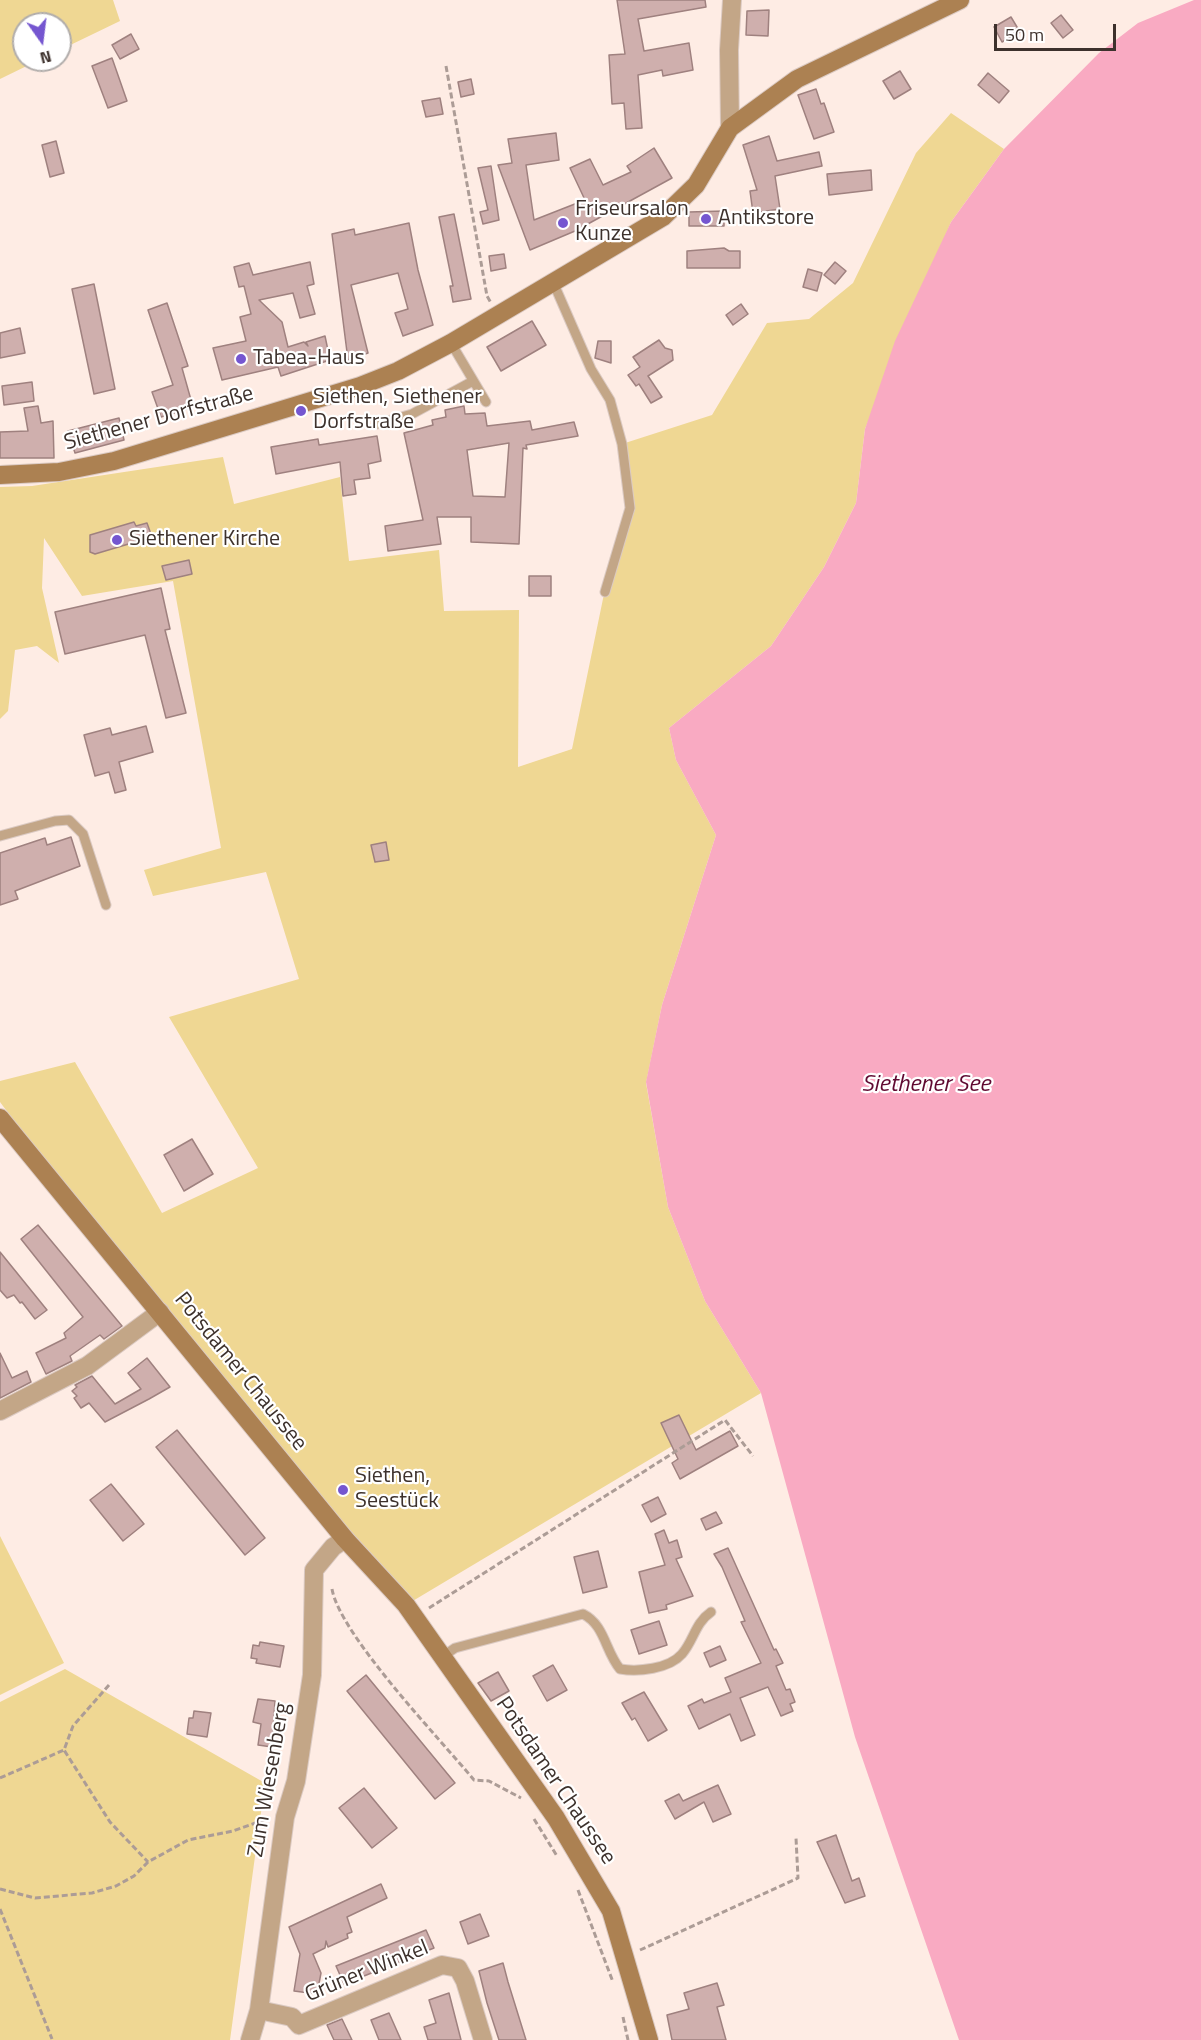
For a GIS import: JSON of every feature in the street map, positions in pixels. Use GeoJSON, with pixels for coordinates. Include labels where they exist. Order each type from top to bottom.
{"type":"FeatureCollection","features":[{"type":"Feature","properties":{"kind":"main road","name":"Siethener Dorfstraße"},"geometry":{"type":"LineString","coordinates":[[0,475],[58,472],[114,461],[360,386],[398,371],[451,343],[663,217],[696,185],[730,128],[797,79],[960,0]]}},
{"type":"Feature","properties":{"kind":"main road","name":"Potsdamer Chaussee"},"geometry":{"type":"LineString","coordinates":[[0,1118],[345,1539],[414,1616],[556,1818],[611,1911],[649,2040]]}},
{"type":"Feature","properties":{"kind":"street"},"geometry":{"type":"LineString","coordinates":[[730,128],[729,50],[732,0]]}},
{"type":"Feature","properties":{"kind":"street"},"geometry":{"type":"LineString","coordinates":[[0,1411],[87,1366],[160,1312]]}},
{"type":"Feature","properties":{"kind":"street","name":"Zum Wiesenberg"},"geometry":{"type":"LineString","coordinates":[[250,2040],[259,2010],[285,1817],[296,1781],[312,1675],[314,1570],[333,1547],[345,1539]]}},
{"type":"Feature","properties":{"kind":"street","name":"Grüner Winkel"},"geometry":{"type":"LineString","coordinates":[[259,2010],[292,2017],[303,2033],[442,1965],[458,1968],[465,1981],[483,2040]]}},
{"type":"Feature","properties":{"kind":"lane"},"geometry":{"type":"LineString","coordinates":[[553,282],[591,369],[610,400],[622,444],[630,508],[605,592]]}},
{"type":"Feature","properties":{"kind":"lane"},"geometry":{"type":"LineString","coordinates":[[451,343],[486,402]]}},
{"type":"Feature","properties":{"kind":"lane"},"geometry":{"type":"LineString","coordinates":[[377,424],[412,414],[473,381]]}},
{"type":"Feature","properties":{"kind":"lane"},"geometry":{"type":"LineString","coordinates":[[0,836],[55,821],[69,820],[83,834],[106,905]]}},
{"type":"Feature","properties":{"kind":"lane"},"geometry":{"type":"LineString","coordinates":[[442,1657],[455,1648],[583,1614],[594,1619],[620,1669],[650,1668],[669,1663],[682,1654],[695,1628],[711,1612]]}},
{"type":"Feature","properties":{"kind":"path"},"geometry":{"type":"LineString","coordinates":[[446,66],[487,296],[498,315]]}},
{"type":"Feature","properties":{"kind":"path"},"geometry":{"type":"LineString","coordinates":[[414,1616],[725,1420],[753,1456]]}},
{"type":"Feature","properties":{"kind":"path"},"geometry":{"type":"LineString","coordinates":[[330,1580],[333,1599],[343,1618],[383,1672],[474,1780],[489,1781],[521,1798],[527,1808]]}},
{"type":"Feature","properties":{"kind":"path"},"geometry":{"type":"LineString","coordinates":[[0,1778],[64,1750],[73,1726],[109,1685]]}},
{"type":"Feature","properties":{"kind":"path"},"geometry":{"type":"LineString","coordinates":[[64,1750],[110,1822],[148,1862]]}},
{"type":"Feature","properties":{"kind":"path"},"geometry":{"type":"LineString","coordinates":[[0,1889],[35,1898],[92,1893],[116,1886],[134,1876],[148,1862],[188,1840],[285,1817]]}},
{"type":"Feature","properties":{"kind":"path"},"geometry":{"type":"LineString","coordinates":[[533,1818],[558,1858]]}},
{"type":"Feature","properties":{"kind":"path"},"geometry":{"type":"LineString","coordinates":[[625,1957],[798,1878],[796,1838]]}},
{"type":"Feature","properties":{"kind":"path"},"geometry":{"type":"LineString","coordinates":[[577,1888],[615,1988]]}},
{"type":"Feature","properties":{"kind":"path"},"geometry":{"type":"LineString","coordinates":[[0,1909],[52,2039]]}},
{"type":"Feature","properties":{"kind":"path"},"geometry":{"type":"LineString","coordinates":[[621,2009],[628,2040]]}},
{"type":"Feature","properties":{"kind":"shaded area"},"geometry":{"type":"Polygon","coordinates":[[[0,0],[113,0],[120,21],[72,44],[72,12],[12,12],[12,72],[14,72],[0,79],[0,0]]]}},
{"type":"Feature","properties":{"kind":"shaded area"},"geometry":{"type":"Polygon","coordinates":[[[951,113],[1004,149],[951,222],[865,429],[856,503],[824,567],[771,646],[669,728],[676,760],[716,835],[662,1005],[646,1083],[668,1207],[705,1301],[761,1393],[406,1605],[127,1272],[0,1102],[0,1081],[75,1062],[162,1213],[258,1168],[169,1017],[299,979],[266,872],[153,896],[144,870],[221,848],[173,581],[82,596],[44,538],[42,588],[59,663],[37,646],[15,650],[8,711],[0,719],[0,487],[32,486],[223,457],[234,504],[340,477],[349,561],[439,550],[444,611],[519,610],[518,767],[572,749],[604,594],[630,508],[622,444],[712,415],[767,323],[809,319],[853,283],[916,153],[951,113]]]}},
{"type":"Feature","properties":{"kind":"shaded area"},"geometry":{"type":"Polygon","coordinates":[[[0,1536],[64,1663],[0,1695],[0,1536]]]}},
{"type":"Feature","properties":{"kind":"shaded area"},"geometry":{"type":"Polygon","coordinates":[[[65,1669],[265,1783],[230,2040],[0,2040],[0,1702],[65,1669]]]}},
{"type":"Feature","properties":{"kind":"water","name":"Siethener See"},"geometry":{"type":"Polygon","coordinates":[[[1194,0],[1201,0],[1201,2040],[959,2040],[855,1737],[761,1393],[705,1301],[668,1207],[646,1082],[662,1005],[716,835],[676,760],[669,728],[771,646],[824,567],[856,503],[865,429],[895,341],[951,222],[1004,149],[1099,53],[1138,23],[1194,0]]]}},
{"type":"Feature","properties":{"kind":"building"},"geometry":{"type":"Polygon","coordinates":[[[617,0],[705,0],[706,7],[638,19],[644,51],[689,43],[693,70],[663,76],[662,70],[638,75],[642,128],[626,129],[624,103],[612,104],[609,55],[625,54],[617,0]]]}},
{"type":"Feature","properties":{"kind":"building"},"geometry":{"type":"Polygon","coordinates":[[[769,10],[768,36],[746,35],[747,11],[769,10]]]}},
{"type":"Feature","properties":{"kind":"building"},"geometry":{"type":"Polygon","coordinates":[[[1061,15],[1073,30],[1063,38],[1051,23],[1061,15]]]}},
{"type":"Feature","properties":{"kind":"building"},"geometry":{"type":"Polygon","coordinates":[[[1011,17],[1020,32],[1002,42],[994,27],[1011,17]]]}},
{"type":"Feature","properties":{"kind":"building"},"geometry":{"type":"Polygon","coordinates":[[[131,34],[139,49],[120,59],[112,45],[131,34]]]}},
{"type":"Feature","properties":{"kind":"building"},"geometry":{"type":"Polygon","coordinates":[[[112,58],[127,101],[108,108],[92,66],[112,58]]]}},
{"type":"Feature","properties":{"kind":"building"},"geometry":{"type":"Polygon","coordinates":[[[900,71],[911,89],[894,99],[883,81],[900,71]]]}},
{"type":"Feature","properties":{"kind":"building"},"geometry":{"type":"Polygon","coordinates":[[[988,73],[1009,91],[999,103],[978,85],[988,73]]]}},
{"type":"Feature","properties":{"kind":"building"},"geometry":{"type":"Polygon","coordinates":[[[471,79],[474,94],[461,97],[458,82],[471,79]]]}},
{"type":"Feature","properties":{"kind":"building"},"geometry":{"type":"Polygon","coordinates":[[[816,89],[821,104],[824,103],[834,132],[814,139],[798,95],[816,89]]]}},
{"type":"Feature","properties":{"kind":"building"},"geometry":{"type":"Polygon","coordinates":[[[440,98],[443,114],[426,117],[422,101],[440,98]]]}},
{"type":"Feature","properties":{"kind":"building"},"geometry":{"type":"Polygon","coordinates":[[[556,133],[559,160],[526,165],[534,220],[585,200],[570,168],[590,159],[603,185],[631,172],[627,166],[654,148],[672,178],[575,231],[530,250],[498,165],[512,163],[508,139],[556,133]]]}},
{"type":"Feature","properties":{"kind":"building"},"geometry":{"type":"Polygon","coordinates":[[[769,136],[777,161],[819,152],[822,166],[775,176],[780,209],[753,213],[750,191],[757,190],[743,145],[769,136]]]}},
{"type":"Feature","properties":{"kind":"building"},"geometry":{"type":"Polygon","coordinates":[[[56,141],[64,173],[50,177],[42,145],[56,141]]]}},
{"type":"Feature","properties":{"kind":"building"},"geometry":{"type":"Polygon","coordinates":[[[491,166],[499,220],[483,224],[480,212],[488,210],[478,168],[491,166]]]}},
{"type":"Feature","properties":{"kind":"building"},"geometry":{"type":"Polygon","coordinates":[[[871,170],[872,190],[829,195],[827,174],[871,170]]]}},
{"type":"Feature","properties":{"kind":"building","name":"Antikstore"},"geometry":{"type":"Polygon","coordinates":[[[724,211],[724,226],[689,226],[689,212],[724,211]]]}},
{"type":"Feature","properties":{"kind":"building"},"geometry":{"type":"Polygon","coordinates":[[[454,214],[471,299],[453,302],[450,286],[453,286],[439,217],[454,214]]]}},
{"type":"Feature","properties":{"kind":"building"},"geometry":{"type":"Polygon","coordinates":[[[409,223],[418,270],[433,325],[403,336],[395,313],[408,309],[398,273],[351,285],[368,353],[348,360],[332,234],[354,229],[355,235],[409,223]]]}},
{"type":"Feature","properties":{"kind":"building"},"geometry":{"type":"Polygon","coordinates":[[[724,248],[729,251],[740,251],[740,268],[687,268],[687,251],[724,248]]]}},
{"type":"Feature","properties":{"kind":"building"},"geometry":{"type":"Polygon","coordinates":[[[504,254],[506,268],[491,271],[489,256],[504,254]]]}},
{"type":"Feature","properties":{"kind":"building"},"geometry":{"type":"Polygon","coordinates":[[[310,262],[314,284],[307,286],[315,314],[300,318],[293,293],[259,300],[282,322],[288,347],[304,342],[308,346],[306,342],[325,336],[330,360],[281,376],[278,367],[222,380],[213,348],[246,341],[240,317],[251,314],[244,286],[239,287],[234,267],[249,263],[253,275],[310,262]]]}},
{"type":"Feature","properties":{"kind":"building"},"geometry":{"type":"Polygon","coordinates":[[[835,262],[846,271],[835,284],[824,275],[835,262]]]}},
{"type":"Feature","properties":{"kind":"building"},"geometry":{"type":"Polygon","coordinates":[[[808,269],[822,273],[817,291],[803,287],[808,269]]]}},
{"type":"Feature","properties":{"kind":"building"},"geometry":{"type":"Polygon","coordinates":[[[94,284],[115,389],[94,394],[72,289],[94,284]]]}},
{"type":"Feature","properties":{"kind":"building"},"geometry":{"type":"Polygon","coordinates":[[[167,303],[188,366],[182,368],[193,407],[161,417],[152,392],[173,385],[148,310],[167,303]]]}},
{"type":"Feature","properties":{"kind":"building"},"geometry":{"type":"Polygon","coordinates":[[[741,304],[748,314],[733,325],[726,315],[741,304]]]}},
{"type":"Feature","properties":{"kind":"building"},"geometry":{"type":"Polygon","coordinates":[[[532,321],[546,345],[501,371],[487,347],[532,321]]]}},
{"type":"Feature","properties":{"kind":"building"},"geometry":{"type":"Polygon","coordinates":[[[20,328],[25,353],[0,358],[0,333],[20,328]]]}},
{"type":"Feature","properties":{"kind":"building"},"geometry":{"type":"Polygon","coordinates":[[[659,340],[665,348],[672,350],[673,360],[648,376],[662,397],[651,403],[639,384],[636,386],[628,375],[640,367],[633,357],[659,340]]]}},
{"type":"Feature","properties":{"kind":"building"},"geometry":{"type":"Polygon","coordinates":[[[598,341],[611,341],[611,363],[595,358],[598,341]]]}},
{"type":"Feature","properties":{"kind":"building"},"geometry":{"type":"Polygon","coordinates":[[[32,382],[34,401],[4,405],[2,386],[32,382]]]}},
{"type":"Feature","properties":{"kind":"building"},"geometry":{"type":"Polygon","coordinates":[[[38,406],[41,423],[53,421],[54,458],[0,458],[0,432],[28,431],[24,408],[38,406]]]}},
{"type":"Feature","properties":{"kind":"building"},"geometry":{"type":"Polygon","coordinates":[[[464,406],[465,414],[485,413],[487,426],[530,421],[532,430],[574,422],[578,436],[526,445],[527,449],[523,448],[519,544],[471,542],[471,517],[437,517],[441,544],[388,551],[385,526],[423,520],[404,433],[433,425],[432,420],[446,417],[445,410],[464,406]],[[509,443],[467,450],[473,496],[505,497],[509,443]]]}},
{"type":"Feature","properties":{"kind":"building"},"geometry":{"type":"Polygon","coordinates":[[[119,418],[124,440],[75,453],[68,431],[119,418]]]}},
{"type":"Feature","properties":{"kind":"building"},"geometry":{"type":"Polygon","coordinates":[[[377,436],[381,461],[368,464],[370,478],[354,480],[356,494],[343,496],[340,462],[276,474],[271,447],[318,439],[319,445],[377,436]]]}},
{"type":"Feature","properties":{"kind":"building","name":"Siethener Kirche"},"geometry":{"type":"Polygon","coordinates":[[[134,522],[136,526],[147,523],[152,537],[95,554],[90,552],[90,535],[134,522]]]}},
{"type":"Feature","properties":{"kind":"building"},"geometry":{"type":"Polygon","coordinates":[[[189,560],[192,574],[166,580],[162,566],[189,560]]]}},
{"type":"Feature","properties":{"kind":"building"},"geometry":{"type":"Polygon","coordinates":[[[529,576],[551,576],[551,596],[529,596],[529,576]]]}},
{"type":"Feature","properties":{"kind":"building"},"geometry":{"type":"Polygon","coordinates":[[[161,588],[170,629],[165,630],[186,713],[166,718],[145,635],[65,654],[55,612],[161,588]]]}},
{"type":"Feature","properties":{"kind":"building"},"geometry":{"type":"Polygon","coordinates":[[[146,726],[153,752],[119,762],[126,790],[115,793],[109,772],[95,776],[84,735],[110,728],[112,735],[146,726]]]}},
{"type":"Feature","properties":{"kind":"building"},"geometry":{"type":"Polygon","coordinates":[[[71,837],[80,866],[15,891],[18,899],[0,905],[0,853],[45,838],[47,845],[71,837]]]}},
{"type":"Feature","properties":{"kind":"building"},"geometry":{"type":"Polygon","coordinates":[[[386,842],[389,860],[375,862],[371,845],[386,842]]]}},
{"type":"Feature","properties":{"kind":"building"},"geometry":{"type":"Polygon","coordinates":[[[192,1139],[213,1174],[184,1191],[164,1155],[192,1139]]]}},
{"type":"Feature","properties":{"kind":"building"},"geometry":{"type":"Polygon","coordinates":[[[38,1225],[122,1326],[104,1339],[100,1335],[70,1356],[72,1361],[46,1374],[36,1353],[66,1338],[64,1333],[83,1317],[21,1239],[38,1225]]]}},
{"type":"Feature","properties":{"kind":"building"},"geometry":{"type":"Polygon","coordinates":[[[0,1252],[47,1310],[35,1319],[14,1295],[7,1298],[0,1290],[0,1252]]]}},
{"type":"Feature","properties":{"kind":"building"},"geometry":{"type":"Polygon","coordinates":[[[0,1353],[12,1378],[27,1371],[31,1382],[0,1398],[0,1353]]]}},
{"type":"Feature","properties":{"kind":"building"},"geometry":{"type":"Polygon","coordinates":[[[147,1358],[170,1387],[105,1422],[89,1403],[81,1408],[74,1398],[77,1396],[72,1391],[77,1387],[75,1385],[92,1376],[115,1404],[141,1389],[128,1373],[147,1358]]]}},
{"type":"Feature","properties":{"kind":"building"},"geometry":{"type":"Polygon","coordinates":[[[679,1415],[696,1450],[730,1431],[738,1446],[680,1479],[672,1463],[678,1459],[661,1423],[679,1415]]]}},
{"type":"Feature","properties":{"kind":"building"},"geometry":{"type":"Polygon","coordinates":[[[177,1430],[265,1538],[245,1555],[156,1447],[177,1430]]]}},
{"type":"Feature","properties":{"kind":"building"},"geometry":{"type":"Polygon","coordinates":[[[111,1484],[144,1524],[123,1541],[90,1500],[111,1484]]]}},
{"type":"Feature","properties":{"kind":"building"},"geometry":{"type":"Polygon","coordinates":[[[658,1497],[666,1514],[651,1522],[642,1505],[658,1497]]]}},
{"type":"Feature","properties":{"kind":"building"},"geometry":{"type":"Polygon","coordinates":[[[716,1512],[722,1523],[706,1530],[701,1519],[716,1512]]]}},
{"type":"Feature","properties":{"kind":"building"},"geometry":{"type":"Polygon","coordinates":[[[664,1530],[669,1543],[677,1540],[682,1557],[676,1559],[693,1596],[666,1605],[667,1609],[649,1613],[639,1572],[665,1565],[655,1534],[664,1530]]]}},
{"type":"Feature","properties":{"kind":"building"},"geometry":{"type":"Polygon","coordinates":[[[728,1548],[774,1650],[776,1649],[783,1663],[776,1666],[786,1690],[790,1689],[795,1702],[790,1704],[793,1711],[781,1716],[768,1687],[740,1698],[755,1735],[741,1741],[730,1714],[699,1729],[688,1706],[702,1699],[704,1703],[731,1692],[725,1678],[761,1663],[741,1622],[745,1621],[722,1567],[714,1554],[728,1548]]]}},
{"type":"Feature","properties":{"kind":"building"},"geometry":{"type":"Polygon","coordinates":[[[598,1551],[607,1587],[583,1593],[574,1557],[598,1551]]]}},
{"type":"Feature","properties":{"kind":"building"},"geometry":{"type":"Polygon","coordinates":[[[659,1621],[667,1645],[639,1654],[631,1630],[659,1621]]]}},
{"type":"Feature","properties":{"kind":"building"},"geometry":{"type":"Polygon","coordinates":[[[260,1642],[284,1646],[280,1667],[256,1663],[257,1659],[251,1658],[253,1645],[259,1646],[260,1642]]]}},
{"type":"Feature","properties":{"kind":"building"},"geometry":{"type":"Polygon","coordinates":[[[720,1646],[726,1660],[710,1667],[704,1653],[720,1646]]]}},
{"type":"Feature","properties":{"kind":"building"},"geometry":{"type":"Polygon","coordinates":[[[553,1665],[567,1690],[547,1701],[533,1676],[553,1665]]]}},
{"type":"Feature","properties":{"kind":"building"},"geometry":{"type":"Polygon","coordinates":[[[498,1672],[509,1691],[491,1701],[478,1683],[498,1672]]]}},
{"type":"Feature","properties":{"kind":"building"},"geometry":{"type":"Polygon","coordinates":[[[366,1675],[455,1783],[435,1799],[347,1691],[366,1675]]]}},
{"type":"Feature","properties":{"kind":"building"},"geometry":{"type":"Polygon","coordinates":[[[644,1692],[667,1730],[648,1741],[635,1718],[632,1720],[622,1703],[644,1692]]]}},
{"type":"Feature","properties":{"kind":"building"},"geometry":{"type":"Polygon","coordinates":[[[258,1699],[275,1701],[272,1747],[258,1745],[261,1724],[253,1722],[258,1699]]]}},
{"type":"Feature","properties":{"kind":"building"},"geometry":{"type":"Polygon","coordinates":[[[194,1711],[211,1713],[207,1737],[187,1734],[189,1718],[193,1718],[194,1711]]]}},
{"type":"Feature","properties":{"kind":"building"},"geometry":{"type":"Polygon","coordinates":[[[718,1785],[731,1814],[713,1822],[704,1802],[675,1819],[665,1801],[679,1794],[683,1801],[718,1785]]]}},
{"type":"Feature","properties":{"kind":"building"},"geometry":{"type":"Polygon","coordinates":[[[364,1788],[397,1828],[372,1848],[339,1808],[364,1788]]]}},
{"type":"Feature","properties":{"kind":"building"},"geometry":{"type":"Polygon","coordinates":[[[836,1835],[852,1881],[859,1878],[865,1896],[845,1903],[817,1842],[836,1835]]]}},
{"type":"Feature","properties":{"kind":"building"},"geometry":{"type":"Polygon","coordinates":[[[381,1884],[387,1898],[347,1917],[352,1932],[347,1934],[348,1938],[328,1947],[326,1941],[325,1948],[313,1954],[321,1973],[317,1994],[294,1991],[300,1954],[289,1927],[381,1884]]]}},
{"type":"Feature","properties":{"kind":"building"},"geometry":{"type":"Polygon","coordinates":[[[480,1914],[489,1936],[468,1944],[460,1922],[480,1914]]]}},
{"type":"Feature","properties":{"kind":"building"},"geometry":{"type":"Polygon","coordinates":[[[426,1930],[434,1948],[344,1984],[336,1966],[426,1930]]]}},
{"type":"Feature","properties":{"kind":"building"},"geometry":{"type":"Polygon","coordinates":[[[503,1963],[526,2040],[499,2040],[487,2003],[479,1971],[503,1963]]]}},
{"type":"Feature","properties":{"kind":"building"},"geometry":{"type":"Polygon","coordinates":[[[717,1983],[724,2005],[717,2007],[726,2040],[672,2040],[667,2015],[689,2009],[684,1993],[717,1983]]]}},
{"type":"Feature","properties":{"kind":"building"},"geometry":{"type":"Polygon","coordinates":[[[449,1993],[461,2040],[428,2040],[424,2027],[436,2023],[429,2000],[449,1993]]]}},
{"type":"Feature","properties":{"kind":"building"},"geometry":{"type":"Polygon","coordinates":[[[389,2013],[401,2040],[379,2040],[371,2020],[389,2013]]]}},
{"type":"Feature","properties":{"kind":"building"},"geometry":{"type":"Polygon","coordinates":[[[342,2019],[352,2040],[334,2040],[327,2025],[342,2019]]]}},
{"type":"Feature","properties":{"kind":"place","name":"Antikstore"},"geometry":{"type":"Point","coordinates":[706,219]}},
{"type":"Feature","properties":{"kind":"place","name":"Friseursalon Kunze"},"geometry":{"type":"Point","coordinates":[563,223]}},
{"type":"Feature","properties":{"kind":"place","name":"Tabea-Haus"},"geometry":{"type":"Point","coordinates":[241,359]}},
{"type":"Feature","properties":{"kind":"place","name":"Siethen, Siethener Dorfstraße"},"geometry":{"type":"Point","coordinates":[301,411]}},
{"type":"Feature","properties":{"kind":"place","name":"Siethener Kirche"},"geometry":{"type":"Point","coordinates":[117,540]}},
{"type":"Feature","properties":{"kind":"place","name":"Siethen, Seestück"},"geometry":{"type":"Point","coordinates":[343,1490]}}]}
